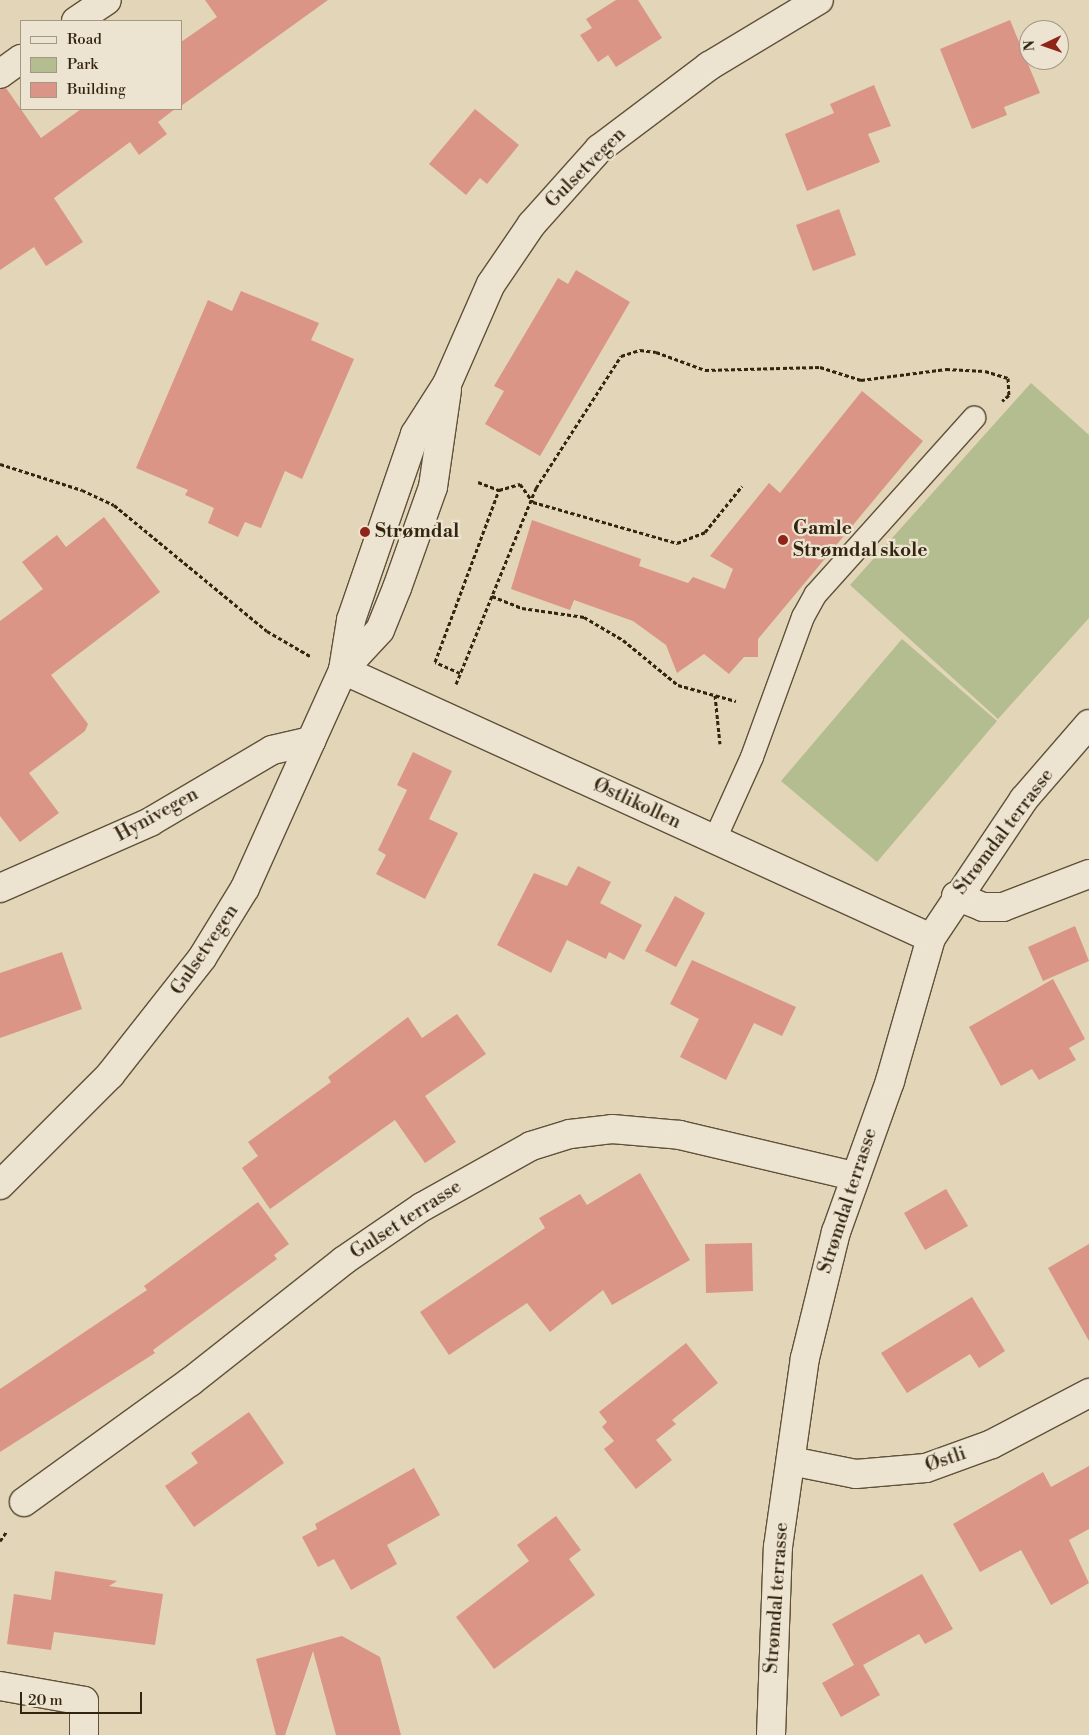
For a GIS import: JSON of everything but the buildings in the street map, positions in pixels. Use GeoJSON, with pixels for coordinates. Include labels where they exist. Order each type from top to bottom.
{"type":"FeatureCollection","features":[{"type":"Feature","properties":{"kind":"street"},"geometry":{"type":"LineString","coordinates":[[77,20],[106,0]]}},
{"type":"Feature","properties":{"kind":"street","name":"Gulsetvegen"},"geometry":{"type":"LineString","coordinates":[[0,1185],[110,1075],[202,958],[245,888],[343,670],[351,620],[415,434],[447,384],[465,336],[491,284],[532,224],[599,148],[686,81],[819,0]]}},
{"type":"Feature","properties":{"kind":"street"},"geometry":{"type":"LineString","coordinates":[[0,74],[20,60]]}},
{"type":"Feature","properties":{"kind":"street","name":"Østlikollen"},"geometry":{"type":"LineString","coordinates":[[343,670],[931,938]]}},
{"type":"Feature","properties":{"kind":"street","name":"Strømdal terrasse"},"geometry":{"type":"LineString","coordinates":[[771,1735],[778,1547],[816,1300],[854,1176],[890,1081],[931,938],[956,896],[1024,799],[1089,724]]}},
{"type":"Feature","properties":{"kind":"street","name":"Hynivegen"},"geometry":{"type":"LineString","coordinates":[[0,888],[150,822],[272,750],[311,741]]}},
{"type":"Feature","properties":{"kind":"street"},"geometry":{"type":"LineString","coordinates":[[956,896],[983,907],[1003,907],[1089,874]]}},
{"type":"Feature","properties":{"kind":"street","name":"Gulset terrasse"},"geometry":{"type":"LineString","coordinates":[[24,1502],[190,1382],[343,1262],[431,1202],[531,1146],[570,1134],[612,1129],[670,1134],[742,1147],[854,1176]]}},
{"type":"Feature","properties":{"kind":"street","name":"Østli"},"geometry":{"type":"LineString","coordinates":[[791,1461],[856,1474],[926,1468],[992,1444],[1089,1393]]}},
{"type":"Feature","properties":{"kind":"street"},"geometry":{"type":"LineString","coordinates":[[0,1686],[84,1701],[84,1735]]}},
{"type":"Feature","properties":{"kind":"lane"},"geometry":{"type":"LineString","coordinates":[[715,840],[752,758],[803,617],[816,594],[974,418]]}},
{"type":"Feature","properties":{"kind":"path"},"geometry":{"type":"LineString","coordinates":[[443,715],[533,502],[536,488],[621,356],[640,350],[705,370],[820,367],[861,380],[946,369],[985,371],[1008,378],[1009,395],[974,418]]}},
{"type":"Feature","properties":{"kind":"path"},"geometry":{"type":"LineString","coordinates":[[0,464],[82,490],[114,506],[267,631],[298,651],[343,670]]}},
{"type":"Feature","properties":{"kind":"path"},"geometry":{"type":"LineString","coordinates":[[478,482],[499,490],[520,484],[533,502],[677,543],[705,532],[742,486]]}},
{"type":"Feature","properties":{"kind":"path"},"geometry":{"type":"LineString","coordinates":[[460,673],[435,662],[499,490]]}},
{"type":"Feature","properties":{"kind":"path"},"geometry":{"type":"LineString","coordinates":[[492,596],[522,608],[584,617],[623,640],[678,685],[740,702]]}},
{"type":"Feature","properties":{"kind":"green space"},"geometry":{"type":"Polygon","coordinates":[[[1031,383],[1089,435],[1089,618],[998,719],[850,585],[1031,383]]]}},
{"type":"Feature","properties":{"kind":"green space"},"geometry":{"type":"Polygon","coordinates":[[[902,639],[997,721],[877,862],[781,781],[902,639]]]}},
{"type":"Feature","properties":{"kind":"place","name":"Strømdal"},"geometry":{"type":"Point","coordinates":[365,532]}},
{"type":"Feature","properties":{"kind":"place","name":"Gamle Strømdal skole"},"geometry":{"type":"Point","coordinates":[783,540]}}]}
